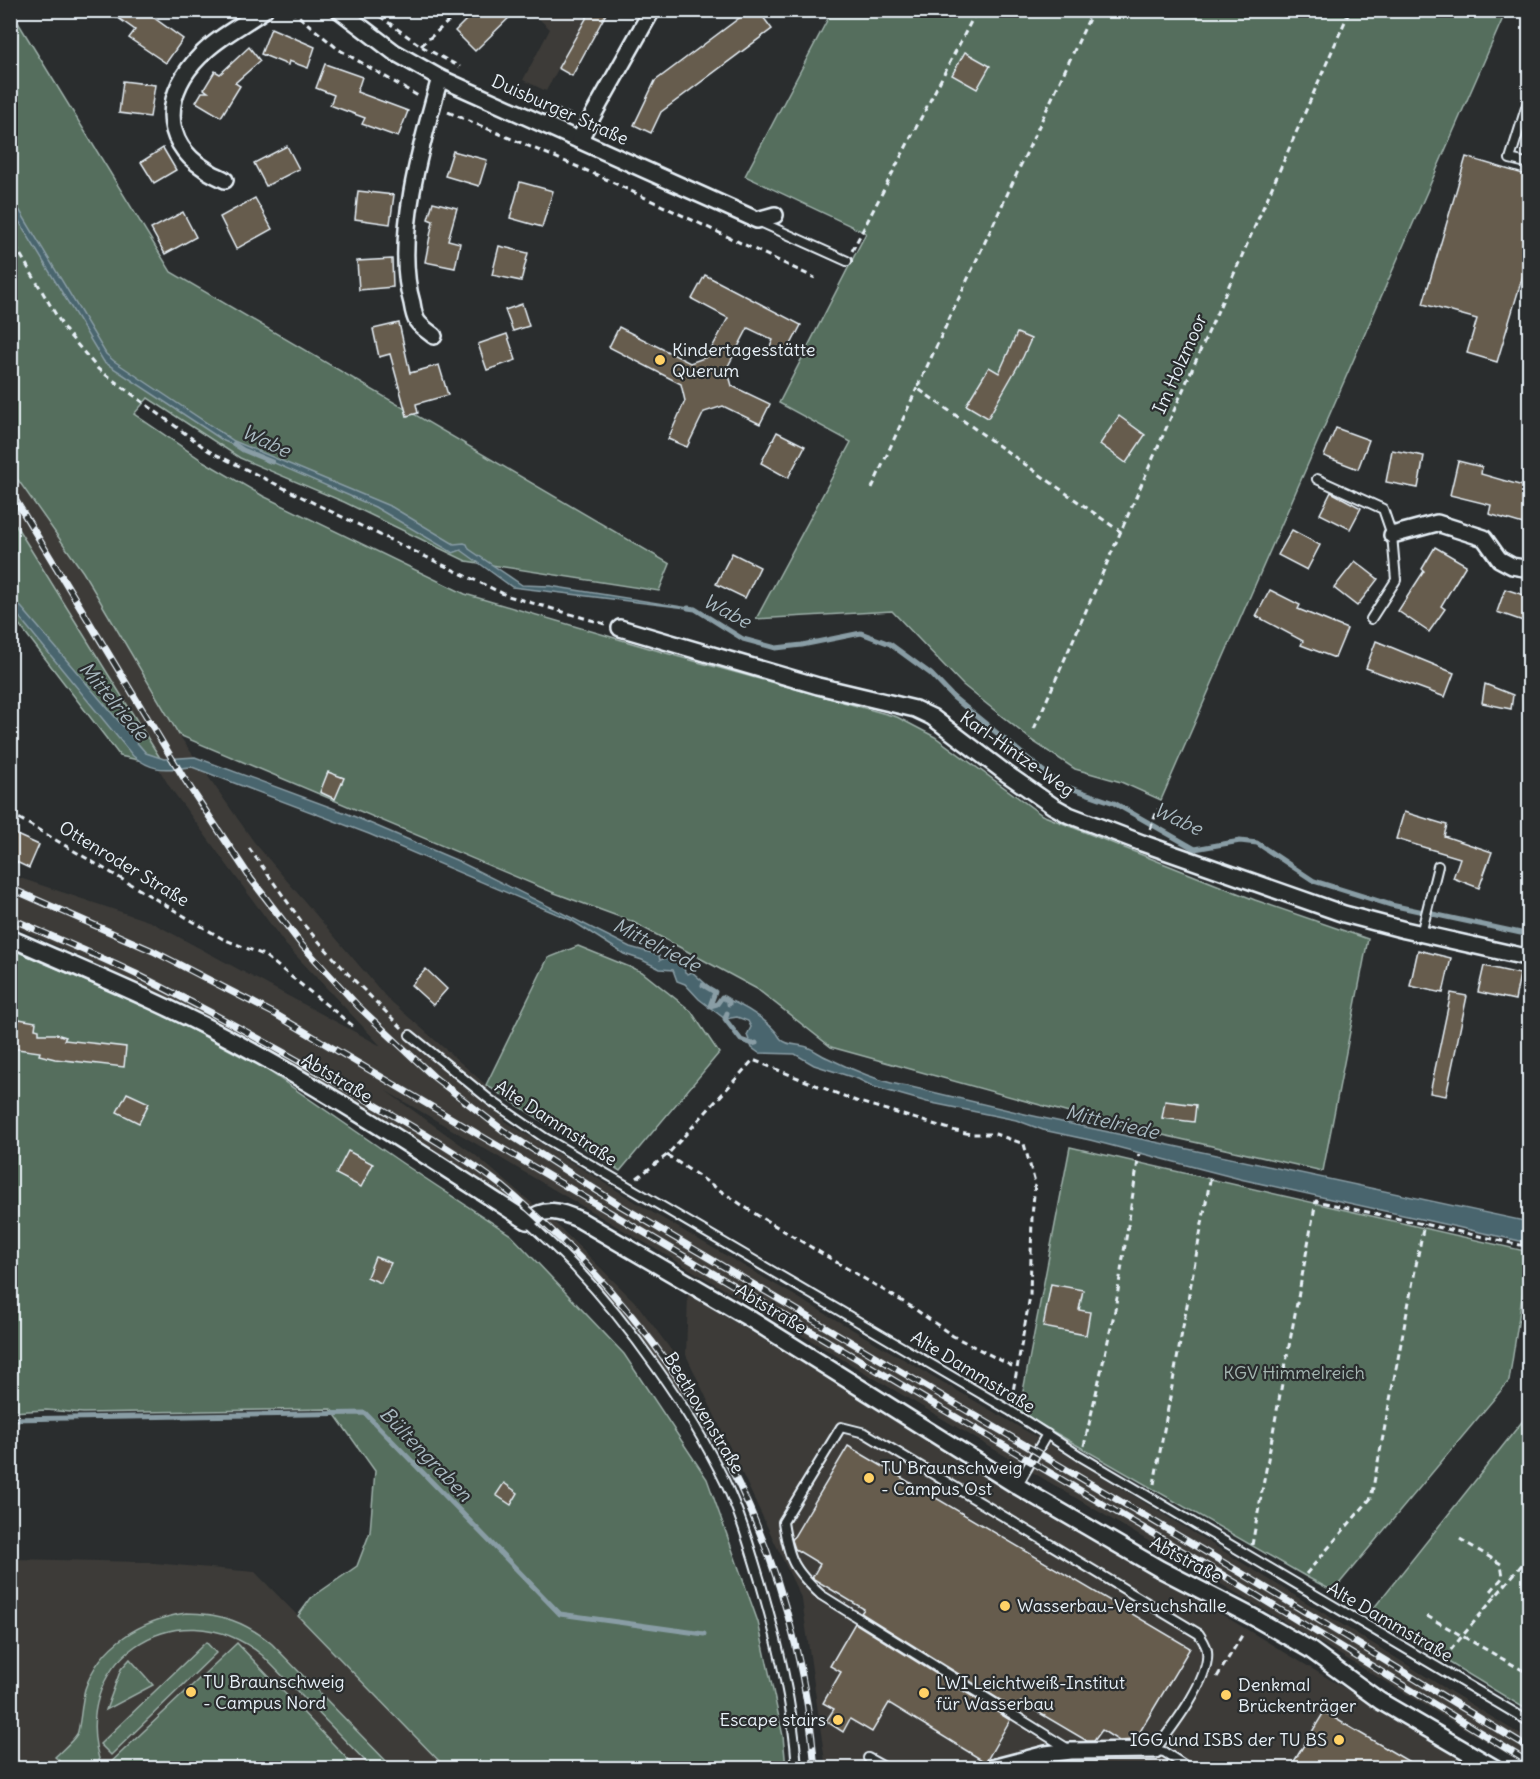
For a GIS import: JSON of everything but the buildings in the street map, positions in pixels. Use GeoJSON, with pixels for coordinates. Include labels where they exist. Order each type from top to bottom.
{"type":"FeatureCollection","features":[{"type":"Feature","properties":{"kind":"street"},"geometry":{"type":"LineString","coordinates":[[225,180],[204,169],[188,156],[176,139],[172,124],[172,108],[176,92],[186,72],[200,55],[264,10]]}},
{"type":"Feature","properties":{"kind":"street","name":"Duisburger Straße"},"geometry":{"type":"LineString","coordinates":[[339,10],[394,52],[440,78],[757,220]]}},
{"type":"Feature","properties":{"kind":"street"},"geometry":{"type":"LineString","coordinates":[[579,140],[652,10]]}},
{"type":"Feature","properties":{"kind":"street"},"geometry":{"type":"LineString","coordinates":[[434,336],[417,321],[408,291],[405,263],[413,184],[423,135],[440,78]]}},
{"type":"Feature","properties":{"kind":"street"},"geometry":{"type":"LineString","coordinates":[[757,220],[775,215]]}},
{"type":"Feature","properties":{"kind":"street"},"geometry":{"type":"LineString","coordinates":[[1392,535],[1437,522],[1484,538],[1499,559],[1512,566],[1530,569]]}},
{"type":"Feature","properties":{"kind":"street","name":"Karl-Hintze-Weg"},"geometry":{"type":"LineString","coordinates":[[620,628],[806,683],[915,710],[932,717],[1053,806],[1069,815],[1142,843],[1344,914],[1423,927],[1530,958]]}},
{"type":"Feature","properties":{"kind":"street","name":"Abtstraße"},"geometry":{"type":"LineString","coordinates":[[10,938],[139,994],[236,1042],[371,1122],[527,1221],[539,1213],[554,1211],[564,1212],[580,1220],[752,1320],[1017,1486],[1160,1569],[1309,1649],[1380,1701],[1495,1768]]}},
{"type":"Feature","properties":{"kind":"street"},"geometry":{"type":"LineString","coordinates":[[992,1768],[1046,1754],[1071,1751],[1155,1750]]}},
{"type":"Feature","properties":{"kind":"lane"},"geometry":{"type":"LineString","coordinates":[[1530,95],[1510,159],[1530,164]]}},
{"type":"Feature","properties":{"kind":"lane"},"geometry":{"type":"LineString","coordinates":[[757,220],[847,261]]}},
{"type":"Feature","properties":{"kind":"lane"},"geometry":{"type":"LineString","coordinates":[[1317,479],[1383,509],[1392,535],[1396,580],[1371,619]]}},
{"type":"Feature","properties":{"kind":"lane"},"geometry":{"type":"LineString","coordinates":[[1423,927],[1438,866]]}},
{"type":"Feature","properties":{"kind":"lane","name":"Alte Dammstraße"},"geometry":{"type":"LineString","coordinates":[[410,1035],[447,1067],[545,1138],[1009,1410],[1080,1456],[1530,1722]]}},
{"type":"Feature","properties":{"kind":"lane","name":"Beethovenstraße"},"geometry":{"type":"LineString","coordinates":[[527,1221],[574,1266],[617,1316],[655,1366],[690,1420],[726,1484],[751,1552],[782,1664],[791,1712],[796,1768]]}},
{"type":"Feature","properties":{"kind":"lane"},"geometry":{"type":"LineString","coordinates":[[1071,1751],[821,1595],[801,1576],[788,1552],[783,1522],[841,1427],[865,1433],[1199,1634],[1208,1651],[1204,1675],[1175,1724],[1155,1750],[1164,1752],[1188,1768]]}},
{"type":"Feature","properties":{"kind":"lane"},"geometry":{"type":"LineString","coordinates":[[1017,1486],[1047,1434]]}},
{"type":"Feature","properties":{"kind":"lane"},"geometry":{"type":"LineString","coordinates":[[868,1758],[886,1768]]}},
{"type":"Feature","properties":{"kind":"path"},"geometry":{"type":"LineString","coordinates":[[291,10],[338,49],[432,105],[597,174],[815,278]]}},
{"type":"Feature","properties":{"kind":"path"},"geometry":{"type":"LineString","coordinates":[[371,10],[421,46],[465,69]]}},
{"type":"Feature","properties":{"kind":"path"},"geometry":{"type":"LineString","coordinates":[[421,46],[461,10]]}},
{"type":"Feature","properties":{"kind":"path"},"geometry":{"type":"LineString","coordinates":[[813,16],[815,10]]}},
{"type":"Feature","properties":{"kind":"path"},"geometry":{"type":"LineString","coordinates":[[847,261],[977,10]]}},
{"type":"Feature","properties":{"kind":"path"},"geometry":{"type":"LineString","coordinates":[[872,488],[1093,10]]}},
{"type":"Feature","properties":{"kind":"path","name":"Im Holzmoor"},"geometry":{"type":"LineString","coordinates":[[1034,729],[1350,10]]}},
{"type":"Feature","properties":{"kind":"path"},"geometry":{"type":"LineString","coordinates":[[516,92],[589,122]]}},
{"type":"Feature","properties":{"kind":"path"},"geometry":{"type":"LineString","coordinates":[[10,237],[65,330],[98,369],[209,451],[508,596],[620,628]]}},
{"type":"Feature","properties":{"kind":"path"},"geometry":{"type":"LineString","coordinates":[[918,388],[1121,532]]}},
{"type":"Feature","properties":{"kind":"path"},"geometry":{"type":"LineString","coordinates":[[1149,830],[1158,809]]}},
{"type":"Feature","properties":{"kind":"path","name":"Ottenroder Straße"},"geometry":{"type":"LineString","coordinates":[[10,813],[223,939],[264,955],[353,1026]]}},
{"type":"Feature","properties":{"kind":"path"},"geometry":{"type":"LineString","coordinates":[[249,848],[304,925],[351,977],[410,1035]]}},
{"type":"Feature","properties":{"kind":"path"},"geometry":{"type":"LineString","coordinates":[[628,1186],[667,1155],[753,1060],[879,1108],[956,1131],[971,1134],[995,1134],[1024,1144],[1035,1183],[1029,1296],[1009,1410]]}},
{"type":"Feature","properties":{"kind":"path"},"geometry":{"type":"LineString","coordinates":[[1080,1456],[1115,1310],[1139,1154]]}},
{"type":"Feature","properties":{"kind":"path"},"geometry":{"type":"LineString","coordinates":[[667,1155],[757,1215],[912,1307],[953,1336],[1016,1369]]}},
{"type":"Feature","properties":{"kind":"path"},"geometry":{"type":"LineString","coordinates":[[1151,1497],[1211,1175]]}},
{"type":"Feature","properties":{"kind":"path"},"geometry":{"type":"LineString","coordinates":[[1250,1557],[1316,1201],[1530,1247]]}},
{"type":"Feature","properties":{"kind":"path"},"geometry":{"type":"LineString","coordinates":[[1298,1585],[1371,1498],[1424,1224]]}},
{"type":"Feature","properties":{"kind":"path"},"geometry":{"type":"LineString","coordinates":[[1460,1539],[1501,1564],[1503,1577],[1491,1591],[1496,1595]]}},
{"type":"Feature","properties":{"kind":"path"},"geometry":{"type":"LineString","coordinates":[[1437,1667],[1530,1555]]}},
{"type":"Feature","properties":{"kind":"path"},"geometry":{"type":"LineString","coordinates":[[1426,1616],[1524,1671]]}},
{"type":"Feature","properties":{"kind":"shaded area"},"geometry":{"type":"Polygon","coordinates":[[[545,11],[574,11],[586,18],[546,91],[523,80],[550,29],[538,18],[545,11]]]}},
{"type":"Feature","properties":{"kind":"shaded area"},"geometry":{"type":"Polygon","coordinates":[[[10,470],[83,572],[179,735],[254,842],[386,997],[486,1085],[505,1121],[655,1214],[1074,1459],[1529,1740],[1529,1767],[386,1091],[474,1154],[554,1222],[637,1304],[697,1385],[681,1393],[637,1330],[583,1268],[522,1212],[407,1133],[276,1058],[124,977],[11,925],[11,875],[151,922],[381,1046],[285,944],[169,786],[11,516],[10,470]]]}},
{"type":"Feature","properties":{"kind":"shaded area","name":"TU Braunschweig - Campus Ost"},"geometry":{"type":"Polygon","coordinates":[[[688,1294],[1478,1768],[826,1768],[802,1600],[686,1355],[688,1294]]]}},
{"type":"Feature","properties":{"kind":"shaded area","name":"TU Braunschweig - Campus Nord"},"geometry":{"type":"Polygon","coordinates":[[[15,1559],[143,1562],[255,1572],[446,1768],[11,1768],[10,1585],[15,1559]]]}},
{"type":"Feature","properties":{"kind":"green space"},"geometry":{"type":"Polygon","coordinates":[[[11,11],[171,272],[670,564],[659,591],[466,561],[344,502],[240,458],[148,398],[134,414],[203,461],[263,496],[465,594],[676,656],[897,717],[935,737],[1042,815],[1255,900],[1368,939],[1323,1171],[1087,1118],[831,1047],[757,989],[631,921],[552,892],[179,735],[83,572],[11,470],[11,11]]]}},
{"type":"Feature","properties":{"kind":"green space"},"geometry":{"type":"Polygon","coordinates":[[[832,11],[1506,11],[1161,800],[1121,782],[1075,769],[1034,742],[963,685],[892,611],[756,619],[851,442],[779,403],[866,233],[745,176],[832,11]]]}},
{"type":"Feature","properties":{"kind":"green space"},"geometry":{"type":"Polygon","coordinates":[[[10,516],[165,766],[120,756],[11,614],[10,516]]]}},
{"type":"Feature","properties":{"kind":"green space"},"geometry":{"type":"Polygon","coordinates":[[[578,946],[642,972],[691,1011],[719,1053],[620,1171],[486,1085],[548,958],[578,946]]]}},
{"type":"Feature","properties":{"kind":"green space"},"geometry":{"type":"Polygon","coordinates":[[[11,949],[159,1012],[267,1070],[511,1235],[624,1354],[707,1479],[758,1622],[783,1736],[786,1768],[446,1768],[298,1616],[311,1598],[357,1566],[370,1532],[375,1471],[331,1409],[11,1412],[11,949]]]}},
{"type":"Feature","properties":{"kind":"green space","name":"KGV Himmelreich"},"geometry":{"type":"Polygon","coordinates":[[[1070,1147],[1529,1252],[1509,1381],[1333,1591],[1019,1412],[1070,1147]]]}},
{"type":"Feature","properties":{"kind":"green space"},"geometry":{"type":"Polygon","coordinates":[[[1529,1413],[1529,1711],[1369,1614],[1529,1413]]]}},
{"type":"Feature","properties":{"kind":"green space"},"geometry":{"type":"Polygon","coordinates":[[[198,1613],[232,1620],[262,1636],[393,1768],[372,1768],[262,1655],[229,1635],[195,1628],[163,1633],[135,1646],[113,1668],[99,1697],[94,1730],[102,1768],[67,1768],[55,1757],[77,1734],[85,1689],[101,1659],[112,1647],[138,1628],[169,1616],[198,1613]]]}},
{"type":"Feature","properties":{"kind":"green space"},"geometry":{"type":"Polygon","coordinates":[[[206,1642],[216,1653],[111,1755],[100,1744],[206,1642]]]}},
{"type":"Feature","properties":{"kind":"green space"},"geometry":{"type":"Polygon","coordinates":[[[237,1643],[356,1768],[109,1768],[107,1766],[237,1643]]]}},
{"type":"Feature","properties":{"kind":"green space"},"geometry":{"type":"Polygon","coordinates":[[[130,1659],[153,1685],[106,1710],[121,1669],[130,1659]]]}},
{"type":"Feature","properties":{"kind":"water"},"geometry":{"type":"Polygon","coordinates":[[[11,196],[106,354],[234,441],[392,507],[454,544],[467,544],[469,549],[522,585],[550,586],[695,609],[512,587],[461,550],[453,553],[375,507],[224,441],[104,362],[11,208],[11,196]]]}},
{"type":"Feature","properties":{"kind":"water"},"geometry":{"type":"Polygon","coordinates":[[[10,594],[146,753],[164,759],[195,757],[346,813],[456,860],[630,947],[659,955],[660,960],[672,959],[684,968],[685,972],[688,974],[692,972],[715,992],[710,1006],[717,1004],[722,997],[737,1003],[764,1020],[786,1043],[807,1047],[856,1071],[898,1085],[1529,1222],[1529,1243],[1240,1179],[1043,1130],[1016,1120],[927,1102],[874,1087],[858,1079],[814,1065],[795,1054],[759,1053],[752,1048],[747,1035],[751,1027],[748,1021],[737,1017],[725,1019],[699,999],[685,984],[677,981],[673,970],[660,969],[624,954],[571,920],[369,834],[192,767],[161,769],[141,761],[133,756],[11,607],[10,594]]]}},
{"type":"Feature","properties":{"kind":"waterway","name":"Wabe"},"geometry":{"type":"LineString","coordinates":[[234,444],[272,462]]}},
{"type":"Feature","properties":{"kind":"waterway","name":"Wabe"},"geometry":{"type":"LineString","coordinates":[[688,608],[695,609],[743,639],[776,648],[861,633],[890,644],[931,674],[953,697],[1059,784],[1114,803],[1195,849],[1240,841],[1257,843],[1314,881],[1391,905],[1530,935]]}},
{"type":"Feature","properties":{"kind":"waterway","name":"Mittelriede"},"geometry":{"type":"LineString","coordinates":[[703,985],[715,992],[710,1006],[717,1004],[722,997],[729,1001],[729,1004]]}},
{"type":"Feature","properties":{"kind":"waterway","name":"Mittelriede"},"geometry":{"type":"LineString","coordinates":[[727,1013],[725,1019],[741,1040],[756,1043]]}},
{"type":"Feature","properties":{"kind":"waterway","name":"Bültengraben"},"geometry":{"type":"LineString","coordinates":[[10,1419],[365,1413],[560,1614],[704,1634]]}},
{"type":"Feature","properties":{"kind":"railway"},"geometry":{"type":"LineString","coordinates":[[10,491],[185,780],[251,879],[301,944],[358,1006],[435,1078],[504,1131],[621,1206],[1248,1577],[1530,1749]]}},
{"type":"Feature","properties":{"kind":"railway"},"geometry":{"type":"LineString","coordinates":[[10,888],[153,951],[275,1014],[1243,1587],[1530,1763]]}},
{"type":"Feature","properties":{"kind":"railway"},"geometry":{"type":"LineString","coordinates":[[10,918],[105,959],[164,988],[396,1117],[450,1150],[502,1186],[567,1245],[618,1300],[664,1358],[704,1420],[739,1484],[767,1551],[789,1621],[805,1693],[815,1768]]}},
{"type":"Feature","properties":{"kind":"place","name":"Kindertagesstätte Querum"},"geometry":{"type":"Point","coordinates":[660,360]}},
{"type":"Feature","properties":{"kind":"place","name":"TU Braunschweig - Campus Ost"},"geometry":{"type":"Point","coordinates":[869,1478]}},
{"type":"Feature","properties":{"kind":"place","name":"Wasserbau-Versuchshalle"},"geometry":{"type":"Point","coordinates":[1005,1606]}},
{"type":"Feature","properties":{"kind":"place","name":"TU Braunschweig - Campus Nord"},"geometry":{"type":"Point","coordinates":[191,1692]}},
{"type":"Feature","properties":{"kind":"place","name":"LWI Leichtweiß-Institut für Wasserbau"},"geometry":{"type":"Point","coordinates":[924,1693]}},
{"type":"Feature","properties":{"kind":"place","name":"Denkmal Brückenträger"},"geometry":{"type":"Point","coordinates":[1226,1695]}},
{"type":"Feature","properties":{"kind":"place","name":"Escape stairs"},"geometry":{"type":"Point","coordinates":[838,1720]}},
{"type":"Feature","properties":{"kind":"place","name":"IGG und ISBS der TU BS"},"geometry":{"type":"Point","coordinates":[1339,1740]}}]}
